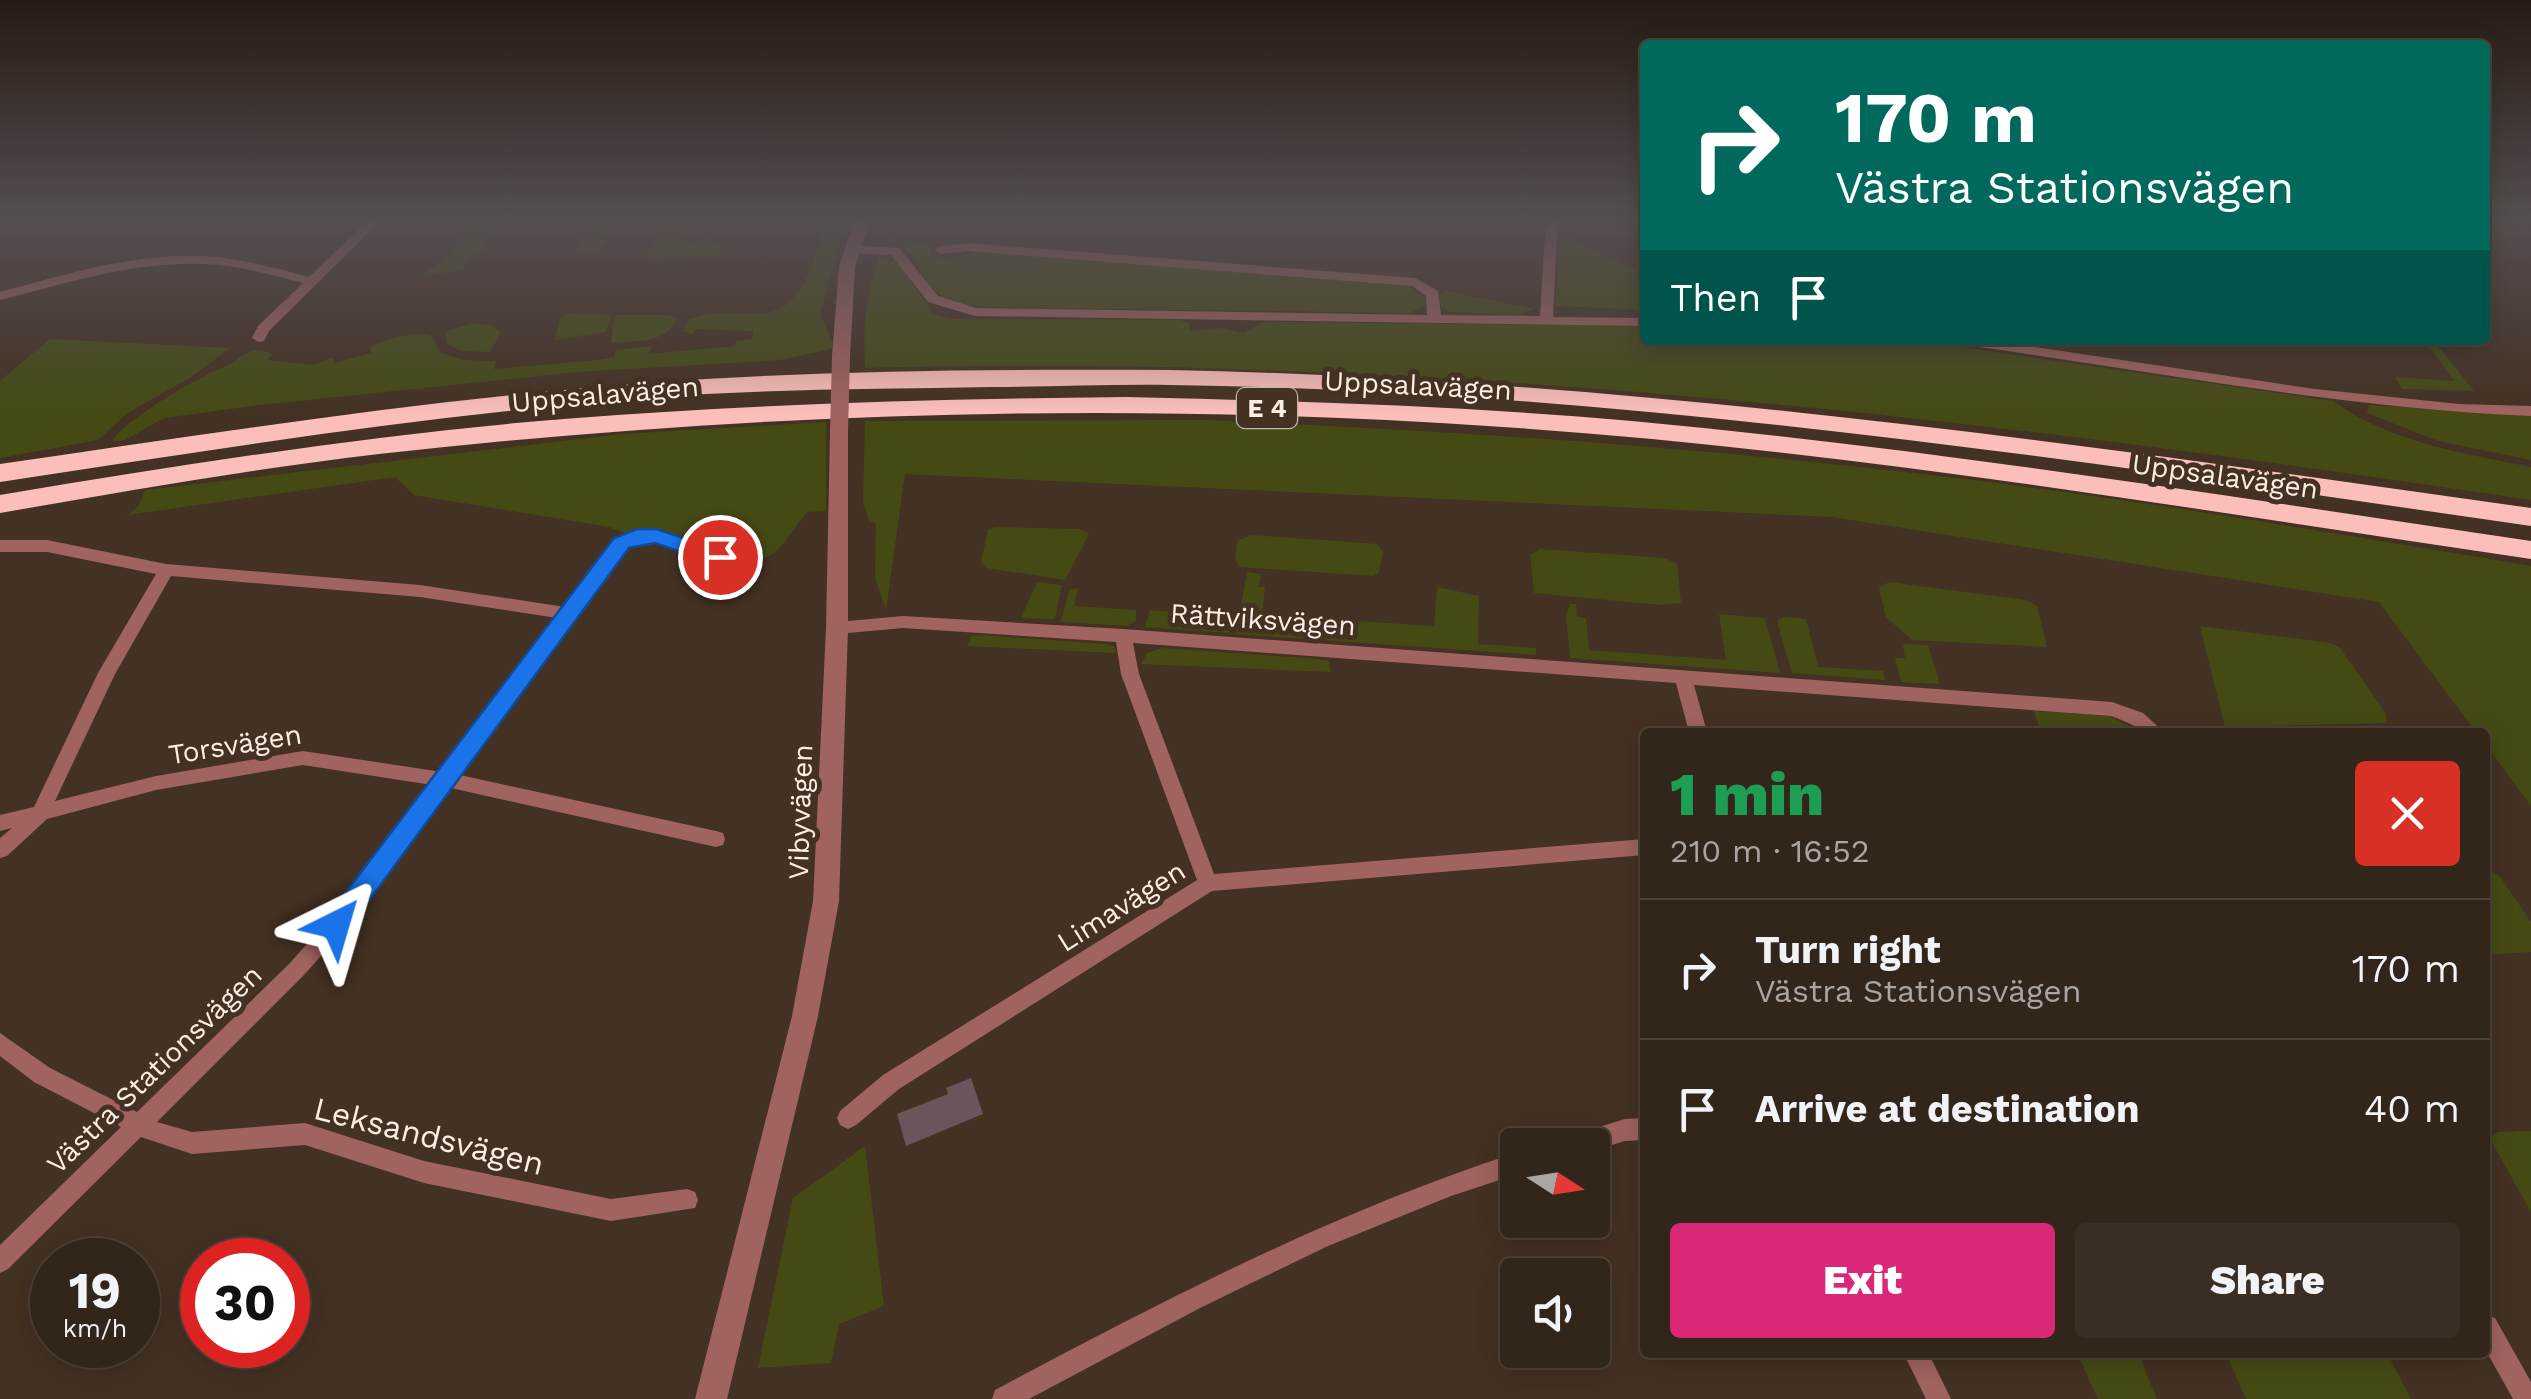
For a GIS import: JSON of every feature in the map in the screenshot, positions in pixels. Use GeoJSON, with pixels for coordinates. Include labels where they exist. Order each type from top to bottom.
{"type":"FeatureCollection","features":[{"type":"Feature","properties":{"kind":"highway","name":"Uppsalavägen"},"geometry":{"type":"LineString","coordinates":[[0,474],[291,431],[602,395],[883,380],[1192,378],[1518,394],[1859,428],[2262,478],[2531,517]]}},
{"type":"Feature","properties":{"kind":"highway","name":"Uppsalavägen"},"geometry":{"type":"LineString","coordinates":[[0,504],[270,461],[590,422],[882,406],[1186,404],[1506,420],[1852,454],[2531,550]]}},
{"type":"Feature","properties":{"kind":"street"},"geometry":{"type":"LineString","coordinates":[[0,296],[59,282]]}},
{"type":"Feature","properties":{"kind":"street"},"geometry":{"type":"LineString","coordinates":[[259,338],[310,282]]}},
{"type":"Feature","properties":{"kind":"street","name":"Vibyvägen"},"geometry":{"type":"LineString","coordinates":[[711,1399],[805,1016],[826,901],[838,628],[845,282]]}},
{"type":"Feature","properties":{"kind":"street"},"geometry":{"type":"LineString","coordinates":[[920,282],[934,299],[959,310],[1640,322]]}},
{"type":"Feature","properties":{"kind":"street"},"geometry":{"type":"LineString","coordinates":[[1415,282],[1433,294],[1434,318]]}},
{"type":"Feature","properties":{"kind":"street"},"geometry":{"type":"LineString","coordinates":[[1546,320],[1548,282]]}},
{"type":"Feature","properties":{"kind":"street"},"geometry":{"type":"LineString","coordinates":[[1991,345],[2336,396],[2434,407],[2531,411]]}},
{"type":"Feature","properties":{"kind":"street","name":"Västra Stationsvägen"},"geometry":{"type":"LineString","coordinates":[[0,1261],[136,1123],[296,970],[356,903],[621,543],[637,536],[656,536],[752,568]]}},
{"type":"Feature","properties":{"kind":"street"},"geometry":{"type":"LineString","coordinates":[[0,546],[47,546],[166,570],[420,591],[568,614]]}},
{"type":"Feature","properties":{"kind":"street"},"geometry":{"type":"LineString","coordinates":[[0,850],[40,814],[107,674],[166,570]]}},
{"type":"Feature","properties":{"kind":"street","name":"Rättviksvägen"},"geometry":{"type":"LineString","coordinates":[[838,628],[903,622],[2112,709],[2137,718],[2149,728]]}},
{"type":"Feature","properties":{"kind":"street"},"geometry":{"type":"LineString","coordinates":[[1123,636],[1130,674],[1208,883]]}},
{"type":"Feature","properties":{"kind":"street"},"geometry":{"type":"LineString","coordinates":[[1684,679],[1697,728]]}},
{"type":"Feature","properties":{"kind":"street","name":"Torsvägen"},"geometry":{"type":"LineString","coordinates":[[0,823],[156,783],[303,758],[448,780],[716,839]]}},
{"type":"Feature","properties":{"kind":"street","name":"Limavägen"},"geometry":{"type":"LineString","coordinates":[[848,1118],[891,1082],[1208,883],[1640,846]]}},
{"type":"Feature","properties":{"kind":"street","name":"Leksandsvägen"},"geometry":{"type":"LineString","coordinates":[[0,1043],[42,1075],[136,1123],[192,1143],[304,1134],[424,1172],[611,1210],[687,1200]]}},
{"type":"Feature","properties":{"kind":"street"},"geometry":{"type":"LineString","coordinates":[[1610,1135],[1640,1130]]}},
{"type":"Feature","properties":{"kind":"street"},"geometry":{"type":"LineString","coordinates":[[1004,1399],[1207,1290],[1433,1188],[1500,1168]]}},
{"type":"Feature","properties":{"kind":"street"},"geometry":{"type":"LineString","coordinates":[[2490,1334],[2528,1399]]}},
{"type":"Feature","properties":{"kind":"street"},"geometry":{"type":"LineString","coordinates":[[1918,1358],[1939,1399]]}},
{"type":"Feature","properties":{"kind":"green space"},"geometry":{"type":"Polygon","coordinates":[[[804,282],[829,282],[820,314],[834,345],[831,349],[781,360],[577,372],[260,405],[164,418],[125,440],[113,441],[131,422],[166,398],[254,351],[272,354],[267,360],[314,365],[333,357],[335,363],[371,353],[370,347],[393,338],[425,335],[432,336],[441,353],[463,360],[496,361],[494,369],[598,360],[614,357],[616,350],[652,346],[648,354],[735,346],[736,341],[752,339],[753,331],[696,329],[693,335],[683,331],[688,320],[708,315],[774,311],[804,282]]]}},
{"type":"Feature","properties":{"kind":"green space"},"geometry":{"type":"Polygon","coordinates":[[[911,282],[933,314],[953,319],[1179,320],[1189,323],[1190,331],[1222,328],[1244,333],[1263,322],[1640,326],[1640,345],[1946,345],[2333,401],[2402,436],[2531,467],[2531,500],[2116,442],[1701,397],[1284,371],[1074,366],[865,368],[864,339],[871,285],[911,282]]]}},
{"type":"Feature","properties":{"kind":"green space"},"geometry":{"type":"Polygon","coordinates":[[[927,282],[1385,282],[1406,284],[1426,300],[1425,305],[1410,313],[986,307],[956,302],[927,282]]]}},
{"type":"Feature","properties":{"kind":"green space"},"geometry":{"type":"Polygon","coordinates":[[[1557,282],[1640,282],[1640,310],[1555,306],[1557,282]]]}},
{"type":"Feature","properties":{"kind":"green space"},"geometry":{"type":"Polygon","coordinates":[[[1446,291],[1535,309],[1516,315],[1449,312],[1441,307],[1439,296],[1446,291]]]}},
{"type":"Feature","properties":{"kind":"green space"},"geometry":{"type":"Polygon","coordinates":[[[567,314],[611,315],[606,332],[555,340],[560,318],[567,314]]]}},
{"type":"Feature","properties":{"kind":"green space"},"geometry":{"type":"Polygon","coordinates":[[[615,315],[669,315],[677,319],[658,337],[611,343],[615,315]]]}},
{"type":"Feature","properties":{"kind":"green space"},"geometry":{"type":"Polygon","coordinates":[[[474,323],[501,332],[490,352],[461,351],[447,344],[445,332],[474,323]]]}},
{"type":"Feature","properties":{"kind":"green space"},"geometry":{"type":"Polygon","coordinates":[[[50,339],[230,348],[191,377],[126,414],[98,440],[0,458],[0,381],[50,339]]]}},
{"type":"Feature","properties":{"kind":"green space"},"geometry":{"type":"Polygon","coordinates":[[[2429,345],[2437,345],[2474,391],[2402,389],[2395,377],[2454,381],[2429,345]]]}},
{"type":"Feature","properties":{"kind":"green space"},"geometry":{"type":"Polygon","coordinates":[[[2369,405],[2531,416],[2531,460],[2438,441],[2367,413],[2369,405]]]}},
{"type":"Feature","properties":{"kind":"green space"},"geometry":{"type":"Polygon","coordinates":[[[1207,420],[1577,441],[1762,457],[2020,486],[2531,566],[2531,806],[2490,751],[2490,728],[2473,728],[2379,602],[1832,517],[905,474],[886,610],[875,578],[876,524],[869,520],[863,502],[865,421],[1207,420]]]}},
{"type":"Feature","properties":{"kind":"green space"},"geometry":{"type":"Polygon","coordinates":[[[826,422],[826,511],[807,512],[779,549],[766,558],[755,554],[736,558],[663,534],[627,534],[609,527],[414,495],[395,477],[127,515],[139,506],[145,490],[622,434],[826,422]]]}},
{"type":"Feature","properties":{"kind":"green space"},"geometry":{"type":"Polygon","coordinates":[[[1079,529],[1089,534],[1065,580],[986,568],[981,562],[988,530],[1079,529]]]}},
{"type":"Feature","properties":{"kind":"green space"},"geometry":{"type":"Polygon","coordinates":[[[1251,535],[1377,544],[1383,551],[1379,573],[1373,576],[1240,567],[1235,559],[1237,541],[1251,535]]]}},
{"type":"Feature","properties":{"kind":"green space"},"geometry":{"type":"Polygon","coordinates":[[[1540,549],[1665,558],[1677,564],[1681,603],[1661,605],[1534,593],[1530,555],[1540,549]]]}},
{"type":"Feature","properties":{"kind":"green space"},"geometry":{"type":"Polygon","coordinates":[[[1247,572],[1261,574],[1259,587],[1265,587],[1262,615],[1434,626],[1437,587],[1479,596],[1478,644],[1536,648],[1536,655],[1236,634],[1247,572]]]}},
{"type":"Feature","properties":{"kind":"green space"},"geometry":{"type":"Polygon","coordinates":[[[1037,582],[1062,585],[1055,619],[1021,618],[1037,582]]]}},
{"type":"Feature","properties":{"kind":"green space"},"geometry":{"type":"Polygon","coordinates":[[[1889,582],[2026,600],[2037,606],[2047,647],[1912,640],[1886,617],[1879,588],[1889,582]]]}},
{"type":"Feature","properties":{"kind":"green space"},"geometry":{"type":"Polygon","coordinates":[[[1078,588],[1074,606],[1136,610],[1136,620],[1128,626],[1061,622],[1069,590],[1078,588]]]}},
{"type":"Feature","properties":{"kind":"green space"},"geometry":{"type":"Polygon","coordinates":[[[1570,604],[1576,604],[1577,617],[1586,618],[1589,650],[1726,660],[1719,614],[1765,618],[1780,673],[1570,658],[1566,616],[1570,604]]]}},
{"type":"Feature","properties":{"kind":"green space"},"geometry":{"type":"Polygon","coordinates":[[[1150,610],[1233,616],[1229,633],[1145,627],[1150,610]]]}},
{"type":"Feature","properties":{"kind":"green space"},"geometry":{"type":"Polygon","coordinates":[[[1778,619],[1806,619],[1818,667],[1883,671],[1885,680],[1792,673],[1778,625],[1778,619]]]}},
{"type":"Feature","properties":{"kind":"green space"},"geometry":{"type":"Polygon","coordinates":[[[2200,626],[2331,643],[2340,648],[2385,712],[2387,723],[2225,727],[2200,626]]]}},
{"type":"Feature","properties":{"kind":"green space"},"geometry":{"type":"Polygon","coordinates":[[[971,636],[1107,644],[1115,647],[1116,653],[967,646],[971,636]]]}},
{"type":"Feature","properties":{"kind":"green space"},"geometry":{"type":"Polygon","coordinates":[[[1903,644],[1928,645],[1940,684],[1901,682],[1895,658],[1905,658],[1903,644]]]}},
{"type":"Feature","properties":{"kind":"green space"},"geometry":{"type":"Polygon","coordinates":[[[1162,648],[1320,659],[1329,661],[1331,672],[1141,664],[1147,653],[1162,648]]]}},
{"type":"Feature","properties":{"kind":"green space"},"geometry":{"type":"Polygon","coordinates":[[[2034,711],[2110,716],[2132,728],[2040,728],[2034,711]]]}},
{"type":"Feature","properties":{"kind":"green space"},"geometry":{"type":"Polygon","coordinates":[[[2490,870],[2501,878],[2531,922],[2531,952],[2490,955],[2490,870]]]}},
{"type":"Feature","properties":{"kind":"green space"},"geometry":{"type":"Polygon","coordinates":[[[2531,1131],[2531,1212],[2490,1139],[2498,1132],[2531,1131]]]}},
{"type":"Feature","properties":{"kind":"green space"},"geometry":{"type":"Polygon","coordinates":[[[865,1146],[884,1306],[839,1324],[831,1363],[758,1368],[793,1198],[865,1146]]]}},
{"type":"Feature","properties":{"kind":"green space"},"geometry":{"type":"Polygon","coordinates":[[[2079,1358],[2140,1358],[2157,1399],[2098,1399],[2079,1358]]]}},
{"type":"Feature","properties":{"kind":"green space"},"geometry":{"type":"Polygon","coordinates":[[[2228,1358],[2390,1358],[2411,1399],[2246,1399],[2228,1358]]]}},
{"type":"Feature","properties":{"kind":"building"},"geometry":{"type":"Polygon","coordinates":[[[971,1078],[983,1114],[906,1146],[897,1114],[948,1094],[946,1088],[971,1078]]]}},
{"type":"Feature","properties":{"kind":"route"},"geometry":{"type":"LineString","coordinates":[[336,925],[448,780],[621,543],[637,536],[656,536],[720,557]]}}]}
